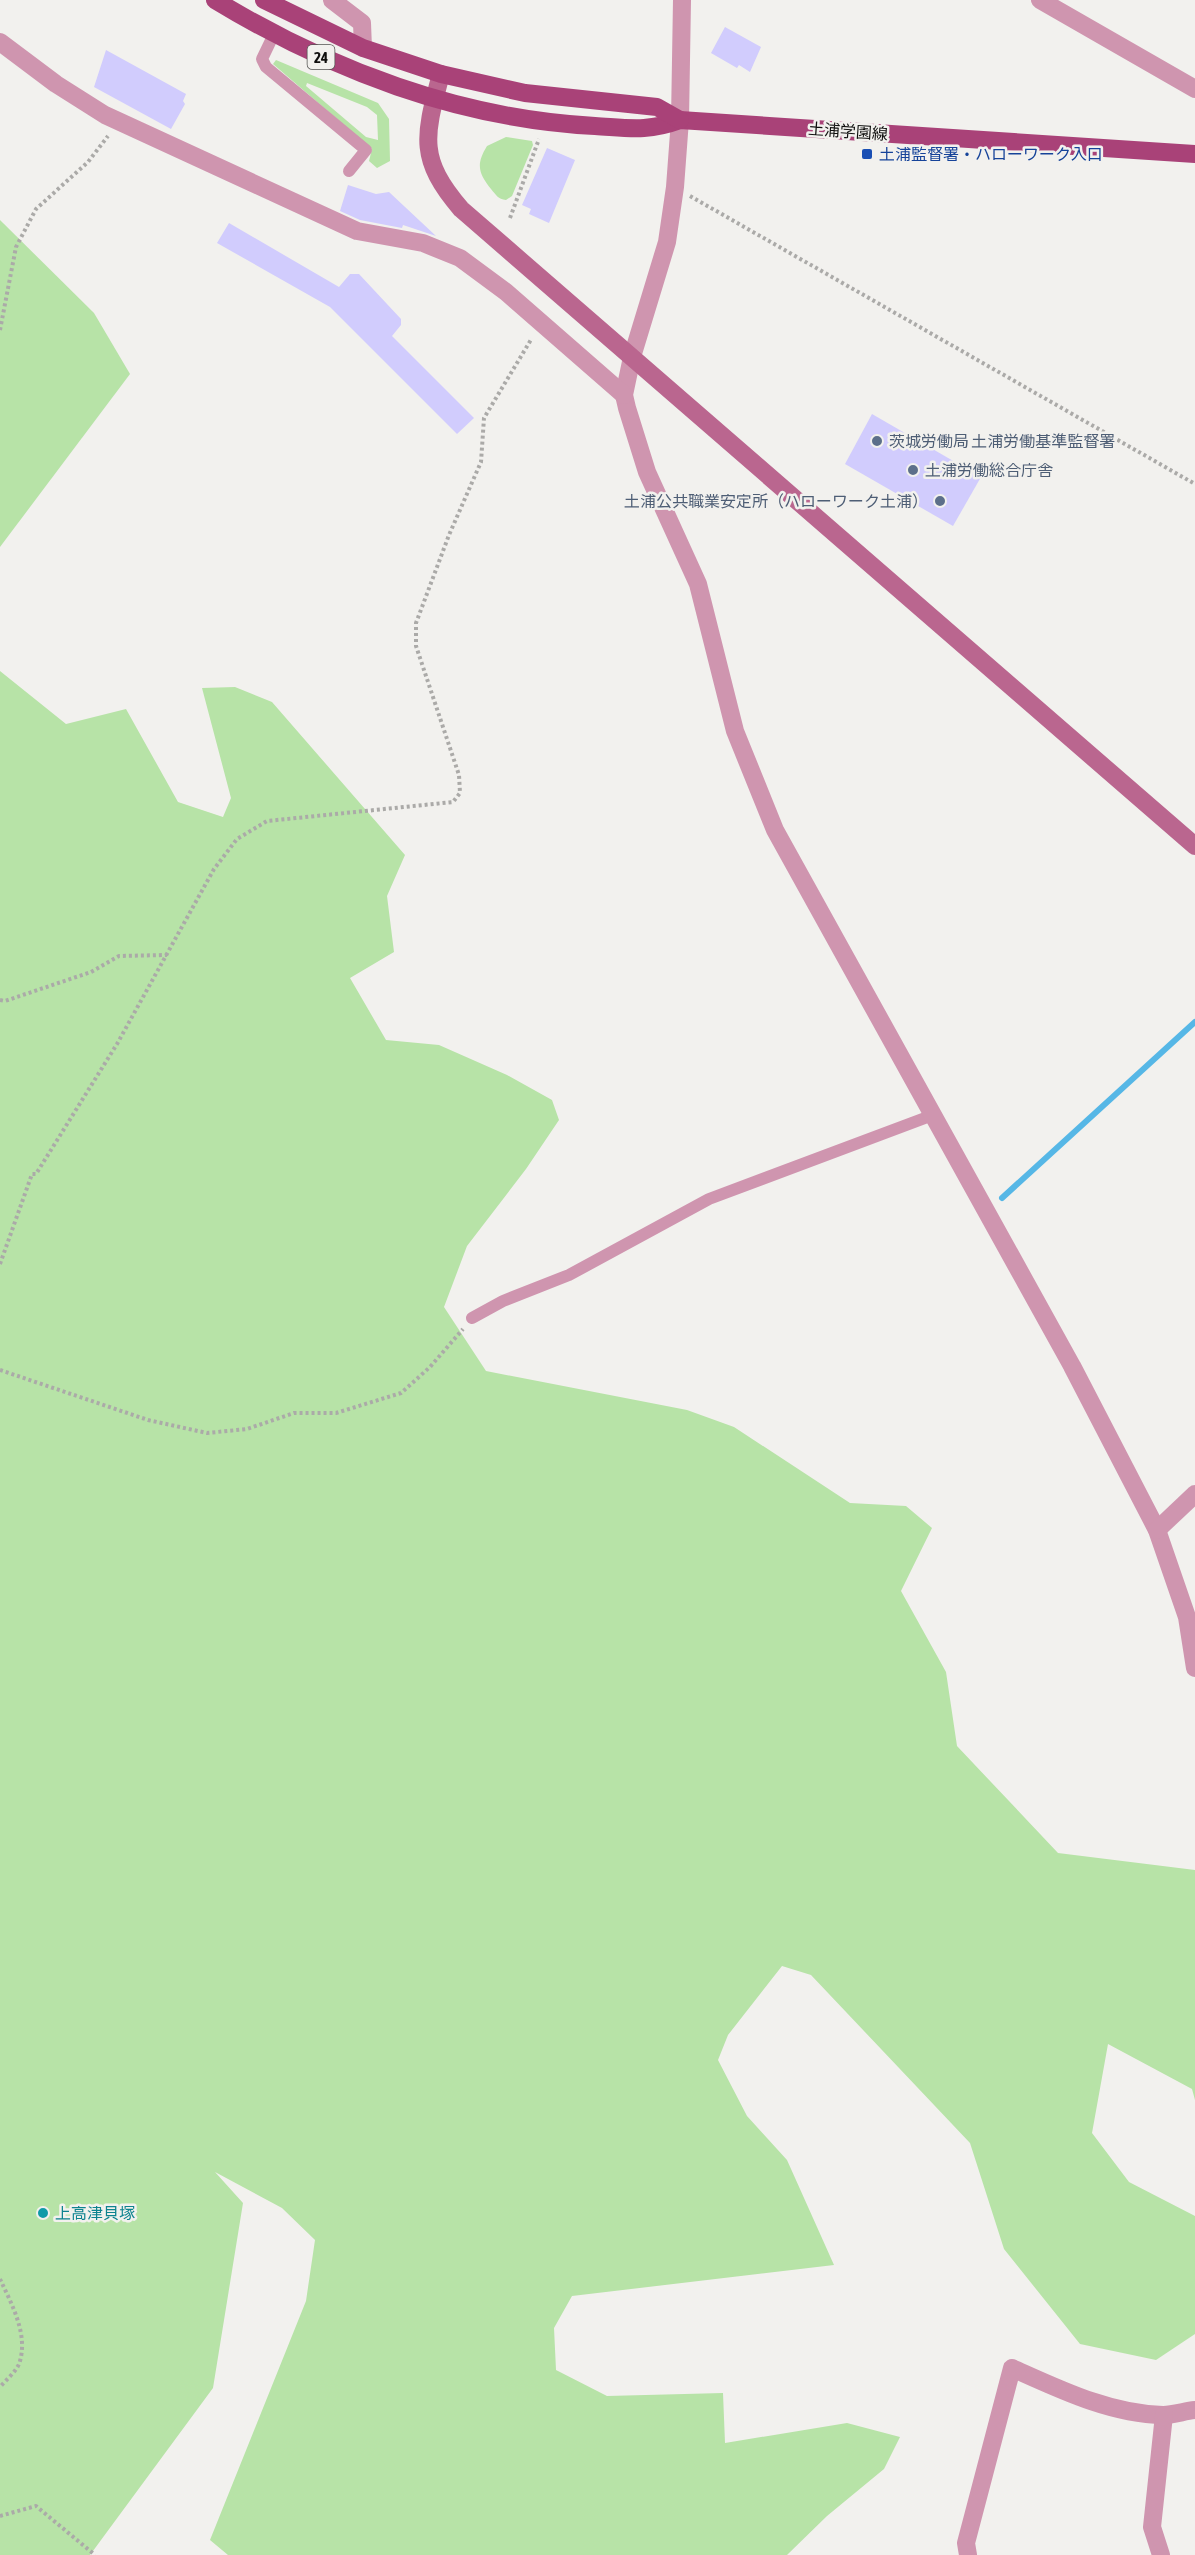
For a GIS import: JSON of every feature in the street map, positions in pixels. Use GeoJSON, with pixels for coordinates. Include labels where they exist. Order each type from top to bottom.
{"type":"FeatureCollection","features":[{"type":"Feature","properties":{"kind":"main road","name":"土浦学園線"},"geometry":{"type":"LineString","coordinates":[[215,0],[274,34],[366,75],[434,98],[489,113],[570,125],[656,129],[680,120],[1195,154]]}},
{"type":"Feature","properties":{"kind":"main road","name":"土浦学園線"},"geometry":{"type":"LineString","coordinates":[[264,0],[363,48],[441,74],[525,93],[657,107],[680,120]]}},
{"type":"Feature","properties":{"kind":"street"},"geometry":{"type":"LineString","coordinates":[[332,0],[362,23],[363,48]]}},
{"type":"Feature","properties":{"kind":"street"},"geometry":{"type":"LineString","coordinates":[[682,0],[680,120],[675,187],[666,242],[632,357],[624,395],[647,472],[698,585],[735,731],[775,830],[1072,1366],[1157,1530],[1187,1617],[1195,1668]]}},
{"type":"Feature","properties":{"kind":"street"},"geometry":{"type":"LineString","coordinates":[[1040,0],[1195,89]]}},
{"type":"Feature","properties":{"kind":"street"},"geometry":{"type":"LineString","coordinates":[[0,42],[56,84],[119,121],[357,231],[423,243],[451,254],[478,271],[624,395]]}},
{"type":"Feature","properties":{"kind":"street"},"geometry":{"type":"LineString","coordinates":[[441,74],[434,98],[427,141],[428,159],[442,187],[461,209],[1195,846]]}},
{"type":"Feature","properties":{"kind":"street"},"geometry":{"type":"LineString","coordinates":[[1157,1530],[1195,1494]]}},
{"type":"Feature","properties":{"kind":"street"},"geometry":{"type":"LineString","coordinates":[[968,2555],[966,2542],[1011,2368],[1077,2397],[1119,2409],[1164,2415],[1195,2410]]}},
{"type":"Feature","properties":{"kind":"street"},"geometry":{"type":"LineString","coordinates":[[1161,2555],[1152,2527],[1164,2415]]}},
{"type":"Feature","properties":{"kind":"lane"},"geometry":{"type":"LineString","coordinates":[[274,34],[262,59],[266,66],[366,150],[349,171]]}},
{"type":"Feature","properties":{"kind":"lane"},"geometry":{"type":"LineString","coordinates":[[472,1318],[503,1301],[569,1275],[709,1199],[933,1115]]}},
{"type":"Feature","properties":{"kind":"path"},"geometry":{"type":"LineString","coordinates":[[0,330],[16,247],[36,209],[88,162],[119,121]]}},
{"type":"Feature","properties":{"kind":"path"},"geometry":{"type":"LineString","coordinates":[[510,218],[539,138]]}},
{"type":"Feature","properties":{"kind":"path"},"geometry":{"type":"LineString","coordinates":[[675,187],[1195,484]]}},
{"type":"Feature","properties":{"kind":"path"},"geometry":{"type":"LineString","coordinates":[[0,1264],[32,1174],[36,1174],[60,1137],[168,956],[214,869],[237,839],[267,821],[453,802],[460,793],[459,775],[416,646],[416,623],[449,535],[481,462],[484,418],[531,338],[545,326]]}},
{"type":"Feature","properties":{"kind":"path"},"geometry":{"type":"LineString","coordinates":[[0,1000],[4,1001],[91,972],[119,956],[168,956]]}},
{"type":"Feature","properties":{"kind":"path"},"geometry":{"type":"LineString","coordinates":[[0,1370],[148,1420],[207,1433],[247,1429],[294,1413],[336,1413],[401,1392],[430,1367],[472,1318]]}},
{"type":"Feature","properties":{"kind":"path"},"geometry":{"type":"LineString","coordinates":[[0,2279],[14,2307],[22,2337],[20,2362],[0,2387]]}},
{"type":"Feature","properties":{"kind":"path"},"geometry":{"type":"LineString","coordinates":[[1,2514],[36,2506],[95,2555]]}},
{"type":"Feature","properties":{"kind":"green space"},"geometry":{"type":"Polygon","coordinates":[[[276,60],[378,103],[389,119],[390,161],[377,168],[369,161],[372,149],[273,64],[276,60]],[[307,83],[306,86],[366,137],[378,140],[377,115],[367,107],[307,83]]]}},
{"type":"Feature","properties":{"kind":"green space"},"geometry":{"type":"Polygon","coordinates":[[[506,137],[532,141],[533,145],[512,196],[506,200],[499,198],[483,178],[480,163],[487,146],[506,137]]]}},
{"type":"Feature","properties":{"kind":"green space"},"geometry":{"type":"Polygon","coordinates":[[[0,220],[94,313],[130,374],[0,547],[0,220]]]}},
{"type":"Feature","properties":{"kind":"green space"},"geometry":{"type":"Polygon","coordinates":[[[0,671],[66,724],[126,709],[178,802],[223,817],[231,798],[202,688],[235,687],[272,702],[405,855],[387,896],[394,952],[350,978],[386,1040],[439,1045],[507,1075],[552,1100],[559,1120],[526,1169],[467,1246],[444,1307],[486,1371],[687,1410],[734,1427],[850,1503],[906,1506],[932,1528],[901,1591],[946,1672],[957,1746],[1058,1853],[1195,1870],[1195,2100],[1192,2089],[1108,2044],[1092,2133],[1129,2182],[1195,2216],[1195,2334],[1156,2360],[1080,2344],[1004,2249],[970,2143],[811,1975],[782,1966],[728,2035],[718,2060],[747,2116],[787,2160],[834,2265],[572,2296],[554,2328],[556,2370],[607,2396],[723,2393],[725,2443],[847,2423],[900,2437],[884,2469],[827,2516],[787,2555],[228,2555],[210,2540],[306,2301],[315,2240],[282,2208],[215,2172],[243,2203],[213,2388],[90,2555],[0,2555],[0,671]]]}},
{"type":"Feature","properties":{"kind":"building"},"geometry":{"type":"Polygon","coordinates":[[[725,27],[761,47],[750,72],[739,65],[737,68],[711,53],[725,27]]]}},
{"type":"Feature","properties":{"kind":"building"},"geometry":{"type":"Polygon","coordinates":[[[106,50],[186,94],[183,101],[185,104],[171,129],[94,87],[106,50]]]}},
{"type":"Feature","properties":{"kind":"building"},"geometry":{"type":"Polygon","coordinates":[[[547,148],[575,160],[549,223],[529,214],[531,209],[522,205],[547,148]]]}},
{"type":"Feature","properties":{"kind":"building"},"geometry":{"type":"Polygon","coordinates":[[[348,185],[376,194],[389,192],[436,236],[403,225],[402,228],[360,220],[340,211],[348,185]]]}},
{"type":"Feature","properties":{"kind":"building"},"geometry":{"type":"Polygon","coordinates":[[[229,223],[339,287],[350,274],[359,274],[401,319],[401,325],[392,336],[474,418],[457,434],[330,307],[217,243],[229,223]]]}},
{"type":"Feature","properties":{"kind":"building","name":"土浦労働総合庁舎"},"geometry":{"type":"Polygon","coordinates":[[[872,414],[981,477],[953,526],[845,464],[872,414]]]}},
{"type":"Feature","properties":{"kind":"waterway"},"geometry":{"type":"LineString","coordinates":[[1002,1198],[1195,1022]]}},
{"type":"Feature","properties":{"kind":"place","name":"土浦監督署・ハローワーク入口"},"geometry":{"type":"Point","coordinates":[867,154]}},
{"type":"Feature","properties":{"kind":"place","name":"茨城労働局 土浦労働基準監督署"},"geometry":{"type":"Point","coordinates":[877,441]}},
{"type":"Feature","properties":{"kind":"place","name":"土浦労働総合庁舎"},"geometry":{"type":"Point","coordinates":[913,470]}},
{"type":"Feature","properties":{"kind":"place","name":"土浦公共職業安定所（ハローワーク土浦）"},"geometry":{"type":"Point","coordinates":[940,501]}},
{"type":"Feature","properties":{"kind":"place","name":"上高津貝塚"},"geometry":{"type":"Point","coordinates":[43,2213]}}]}
